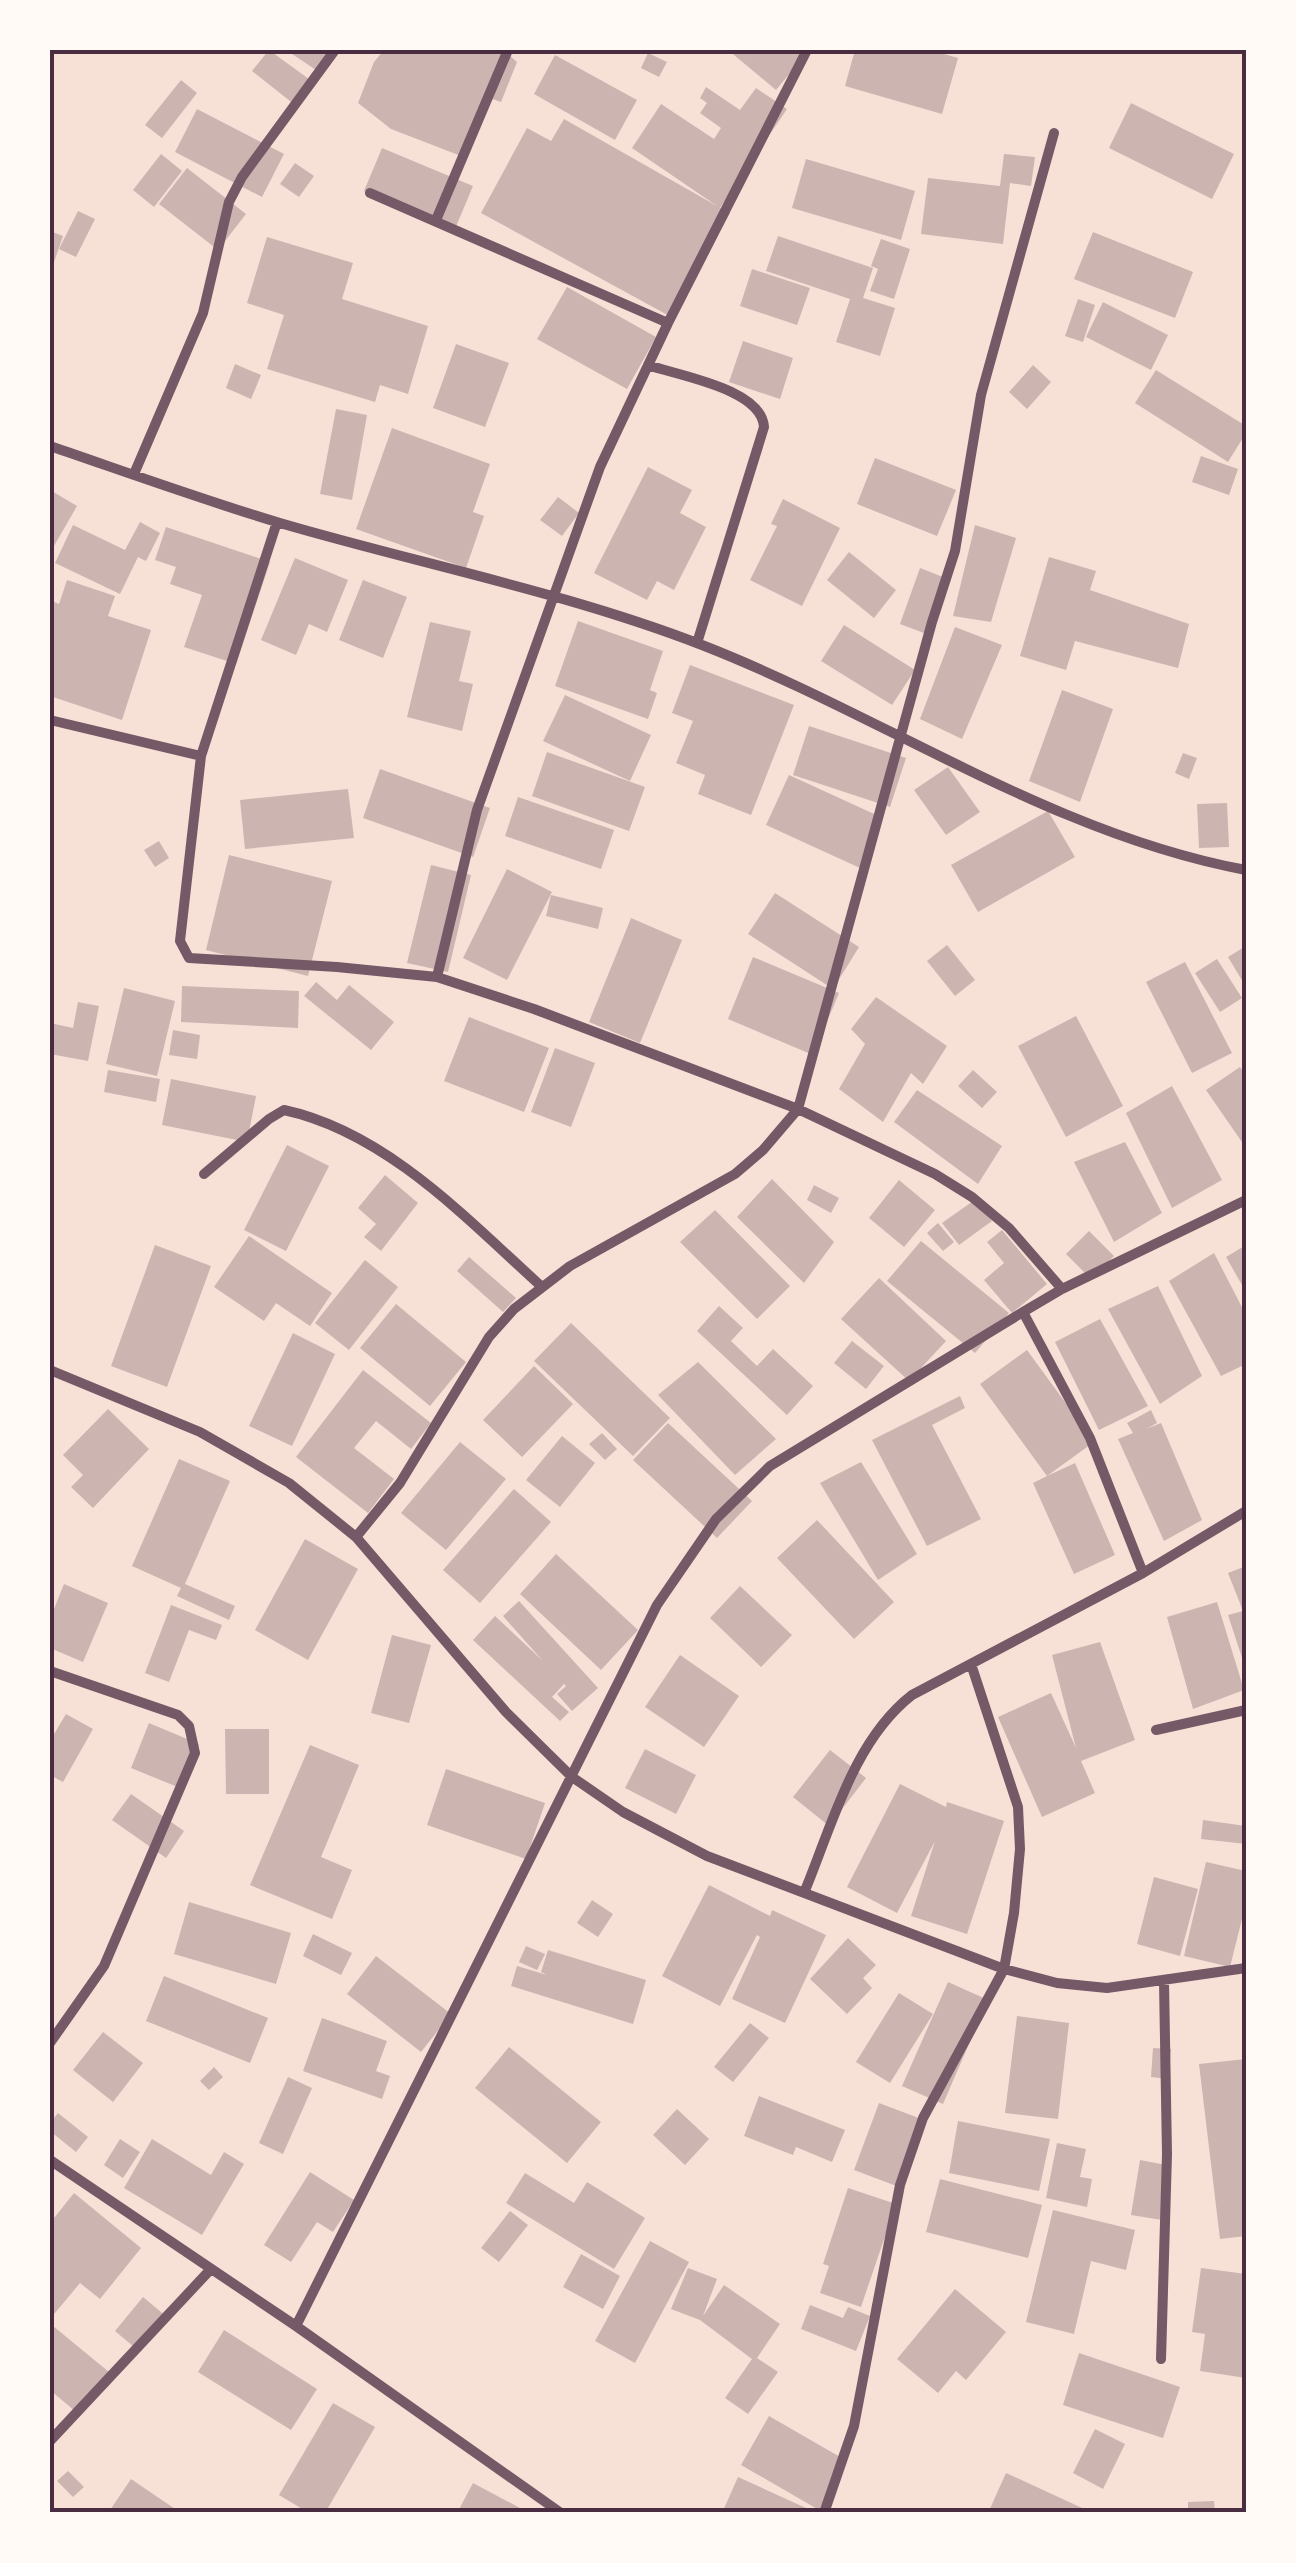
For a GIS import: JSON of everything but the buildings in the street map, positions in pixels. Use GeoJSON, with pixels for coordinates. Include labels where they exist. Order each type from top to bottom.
{"type":"FeatureCollection","features":[{"type":"Feature","properties":{"kind":"street"},"geometry":{"type":"LineString","coordinates":[[134,474],[203,313],[229,202],[242,177],[335,50]]}},
{"type":"Feature","properties":{"kind":"street"},"geometry":{"type":"LineString","coordinates":[[436,220],[508,50]]}},
{"type":"Feature","properties":{"kind":"street"},"geometry":{"type":"LineString","coordinates":[[436,978],[477,810],[600,467],[668,323],[807,50]]}},
{"type":"Feature","properties":{"kind":"street"},"geometry":{"type":"LineString","coordinates":[[356,1537],[400,1483],[489,1337],[514,1309],[570,1266],[735,1174],[763,1150],[798,1109],[955,551],[981,395],[1054,133]]}},
{"type":"Feature","properties":{"kind":"street"},"geometry":{"type":"LineString","coordinates":[[370,193],[668,323]]}},
{"type":"Feature","properties":{"kind":"street"},"geometry":{"type":"LineString","coordinates":[[648,366],[748,398],[764,417],[697,644]]}},
{"type":"Feature","properties":{"kind":"street"},"geometry":{"type":"LineString","coordinates":[[50,446],[278,522],[552,596],[697,644],[780,676],[1110,833],[1196,860],[1246,870]]}},
{"type":"Feature","properties":{"kind":"street"},"geometry":{"type":"LineString","coordinates":[[278,522],[201,756],[180,941],[189,958],[436,978],[534,1009],[798,1109],[935,1174],[972,1197],[1009,1228],[1062,1290]]}},
{"type":"Feature","properties":{"kind":"street"},"geometry":{"type":"LineString","coordinates":[[50,720],[201,756]]}},
{"type":"Feature","properties":{"kind":"street"},"geometry":{"type":"LineString","coordinates":[[204,1174],[284,1110],[308,1116],[387,1156],[430,1186],[542,1287]]}},
{"type":"Feature","properties":{"kind":"street"},"geometry":{"type":"LineString","coordinates":[[296,2326],[657,1605],[716,1519],[770,1466],[1023,1312],[1246,1200]]}},
{"type":"Feature","properties":{"kind":"street"},"geometry":{"type":"LineString","coordinates":[[1023,1312],[1090,1438],[1143,1573]]}},
{"type":"Feature","properties":{"kind":"street"},"geometry":{"type":"LineString","coordinates":[[50,1370],[200,1432],[289,1484],[356,1537],[506,1712],[572,1777],[624,1812],[707,1856],[1004,1970],[1057,1983],[1107,1988],[1246,1968]]}},
{"type":"Feature","properties":{"kind":"street"},"geometry":{"type":"LineString","coordinates":[[804,1893],[860,1760],[888,1714],[912,1695],[1143,1573],[1246,1511]]}},
{"type":"Feature","properties":{"kind":"street"},"geometry":{"type":"LineString","coordinates":[[824,2513],[854,2426],[900,2185],[911,2148],[923,2118],[1004,1970],[1014,1913],[1020,1849],[1018,1807],[971,1664]]}},
{"type":"Feature","properties":{"kind":"street"},"geometry":{"type":"LineString","coordinates":[[50,1671],[178,1716],[189,1726],[196,1753],[104,1966],[50,2042]]}},
{"type":"Feature","properties":{"kind":"street"},"geometry":{"type":"LineString","coordinates":[[1156,1730],[1246,1710]]}},
{"type":"Feature","properties":{"kind":"street"},"geometry":{"type":"LineString","coordinates":[[1161,2358],[1167,2154],[1164,1982]]}},
{"type":"Feature","properties":{"kind":"street"},"geometry":{"type":"LineString","coordinates":[[50,2160],[296,2326],[561,2513]]}},
{"type":"Feature","properties":{"kind":"street"},"geometry":{"type":"LineString","coordinates":[[50,2441],[210,2270]]}}]}
